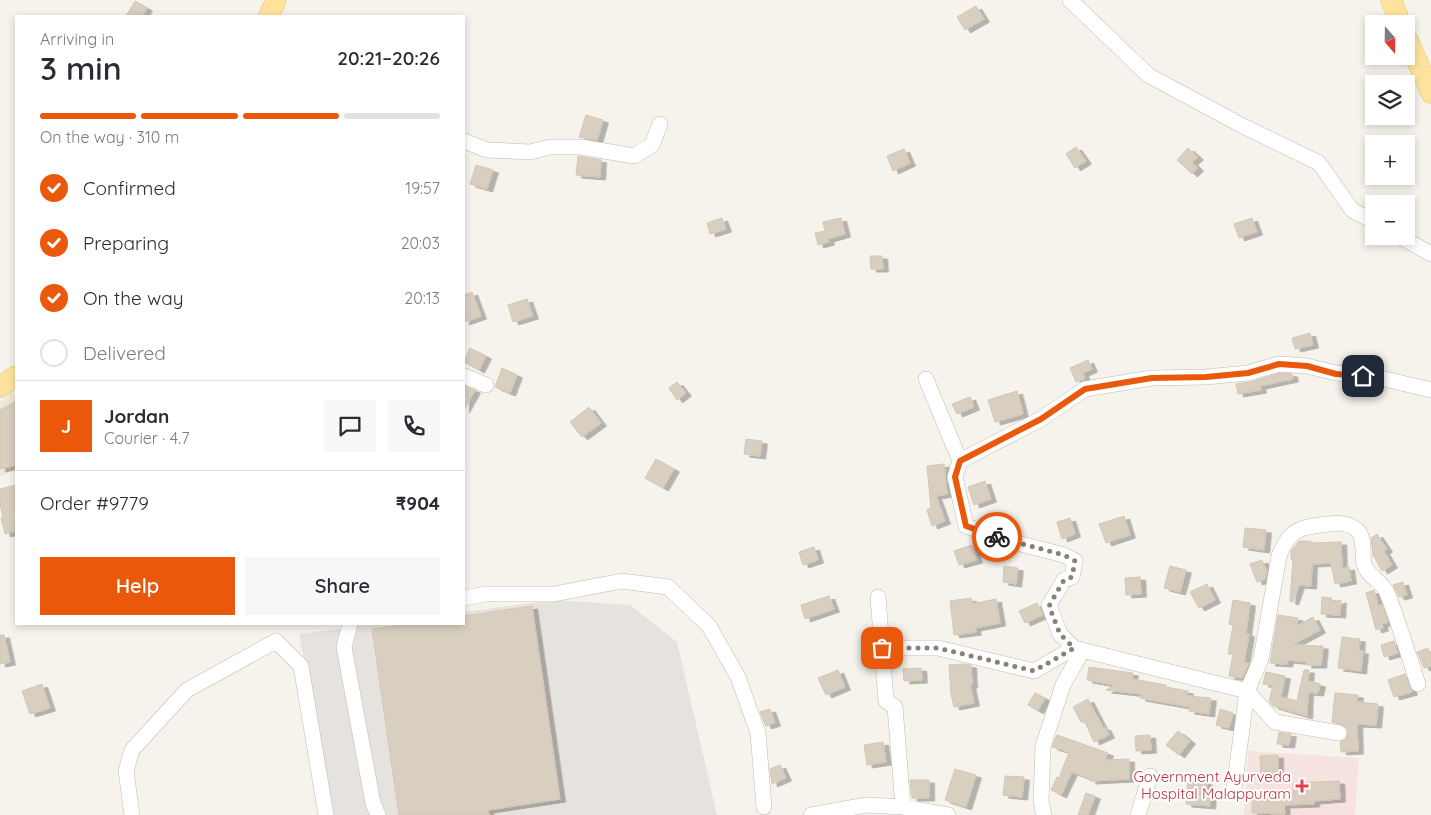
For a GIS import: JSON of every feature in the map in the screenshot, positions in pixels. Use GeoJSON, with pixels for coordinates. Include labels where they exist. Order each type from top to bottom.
{"type":"FeatureCollection","features":[{"type":"Feature","properties":{"kind":"main road"},"geometry":{"type":"LineString","coordinates":[[268,15],[276,0]]}},
{"type":"Feature","properties":{"kind":"main road"},"geometry":{"type":"LineString","coordinates":[[1391,0],[1397,15]]}},
{"type":"Feature","properties":{"kind":"main road"},"geometry":{"type":"LineString","coordinates":[[1415,57],[1431,94]]}},
{"type":"Feature","properties":{"kind":"main road"},"geometry":{"type":"LineString","coordinates":[[0,387],[15,377]]}},
{"type":"Feature","properties":{"kind":"street"},"geometry":{"type":"LineString","coordinates":[[1070,0],[1148,75],[1241,125],[1319,163],[1352,210],[1365,217]]}},
{"type":"Feature","properties":{"kind":"street"},"geometry":{"type":"LineString","coordinates":[[465,142],[487,150],[530,152],[550,147],[582,147],[634,156],[652,145],[660,124]]}},
{"type":"Feature","properties":{"kind":"street"},"geometry":{"type":"LineString","coordinates":[[1415,245],[1431,254]]}},
{"type":"Feature","properties":{"kind":"street"},"geometry":{"type":"LineString","coordinates":[[960,461],[1041,419],[1085,389],[1152,378],[1206,377],[1248,373],[1279,364],[1307,366],[1336,374],[1376,377],[1431,390]]}},
{"type":"Feature","properties":{"kind":"street"},"geometry":{"type":"LineString","coordinates":[[465,376],[486,385]]}},
{"type":"Feature","properties":{"kind":"street"},"geometry":{"type":"LineString","coordinates":[[926,379],[960,461],[955,477],[966,526],[1009,541],[1064,555],[1075,561],[1072,577],[1064,580],[1049,606],[1060,634],[1078,650],[1247,691],[1275,722],[1339,733]]}},
{"type":"Feature","properties":{"kind":"street"},"geometry":{"type":"LineString","coordinates":[[1234,788],[1247,691],[1261,659],[1279,556],[1284,542],[1290,535],[1309,526],[1334,523],[1345,523],[1361,534],[1364,564],[1368,572],[1387,591],[1418,684]]}},
{"type":"Feature","properties":{"kind":"street"},"geometry":{"type":"LineString","coordinates":[[465,598],[486,594],[554,594],[622,581],[668,587],[709,626],[738,677],[758,734],[764,807]]}},
{"type":"Feature","properties":{"kind":"street"},"geometry":{"type":"LineString","coordinates":[[878,597],[886,700],[895,707],[903,807]]}},
{"type":"Feature","properties":{"kind":"street"},"geometry":{"type":"LineString","coordinates":[[350,625],[344,647],[373,803],[378,815]]}},
{"type":"Feature","properties":{"kind":"street"},"geometry":{"type":"LineString","coordinates":[[132,815],[126,771],[132,750],[187,690],[276,641],[301,666],[326,815]]}},
{"type":"Feature","properties":{"kind":"street"},"geometry":{"type":"LineString","coordinates":[[882,648],[938,648],[1034,671],[1078,650]]}},
{"type":"Feature","properties":{"kind":"street"},"geometry":{"type":"LineString","coordinates":[[1044,815],[1041,802],[1043,746],[1063,685],[1078,650]]}},
{"type":"Feature","properties":{"kind":"street"},"geometry":{"type":"LineString","coordinates":[[1138,815],[1150,776]]}},
{"type":"Feature","properties":{"kind":"street"},"geometry":{"type":"LineString","coordinates":[[812,815],[867,805],[903,807],[948,815]]}},
{"type":"Feature","properties":{"kind":"shaded area"},"geometry":{"type":"Polygon","coordinates":[[[12,392],[15,397],[15,471],[0,476],[0,402],[12,392]]]}},
{"type":"Feature","properties":{"kind":"shaded area"},"geometry":{"type":"Polygon","coordinates":[[[554,600],[630,605],[677,642],[717,815],[334,815],[299,634],[368,625],[465,625],[465,612],[554,600]]]}},
{"type":"Feature","properties":{"kind":"shaded area","name":"Government Ayurveda Hospital Malappuram"},"geometry":{"type":"Polygon","coordinates":[[[1248,751],[1359,758],[1355,815],[1244,815],[1248,751]]]}},
{"type":"Feature","properties":{"kind":"building"},"geometry":{"type":"Polygon","coordinates":[[[135,1],[147,8],[143,15],[127,15],[135,1]]]}},
{"type":"Feature","properties":{"kind":"building"},"geometry":{"type":"Polygon","coordinates":[[[976,6],[984,19],[965,30],[957,17],[976,6]]]}},
{"type":"Feature","properties":{"kind":"building"},"geometry":{"type":"Polygon","coordinates":[[[586,115],[603,120],[597,140],[579,137],[586,115]]]}},
{"type":"Feature","properties":{"kind":"building"},"geometry":{"type":"Polygon","coordinates":[[[1076,147],[1086,161],[1075,168],[1066,154],[1076,147]]]}},
{"type":"Feature","properties":{"kind":"building"},"geometry":{"type":"Polygon","coordinates":[[[1188,148],[1198,157],[1192,162],[1198,168],[1192,174],[1177,160],[1188,148]]]}},
{"type":"Feature","properties":{"kind":"building"},"geometry":{"type":"Polygon","coordinates":[[[904,149],[910,163],[893,171],[887,156],[904,149]]]}},
{"type":"Feature","properties":{"kind":"building"},"geometry":{"type":"Polygon","coordinates":[[[578,156],[601,160],[600,177],[576,175],[578,156]]]}},
{"type":"Feature","properties":{"kind":"building"},"geometry":{"type":"Polygon","coordinates":[[[476,165],[493,170],[487,189],[470,184],[476,165]]]}},
{"type":"Feature","properties":{"kind":"building"},"geometry":{"type":"Polygon","coordinates":[[[722,218],[726,229],[710,234],[707,223],[722,218]]]}},
{"type":"Feature","properties":{"kind":"building"},"geometry":{"type":"Polygon","coordinates":[[[841,218],[845,234],[828,239],[829,242],[818,245],[815,233],[825,231],[823,222],[841,218]]]}},
{"type":"Feature","properties":{"kind":"building"},"geometry":{"type":"Polygon","coordinates":[[[1252,218],[1257,232],[1239,238],[1234,224],[1252,218]]]}},
{"type":"Feature","properties":{"kind":"building"},"geometry":{"type":"Polygon","coordinates":[[[870,256],[882,256],[883,269],[871,269],[870,256]]]}},
{"type":"Feature","properties":{"kind":"building"},"geometry":{"type":"Polygon","coordinates":[[[472,292],[481,316],[465,322],[465,295],[472,292]]]}},
{"type":"Feature","properties":{"kind":"building"},"geometry":{"type":"Polygon","coordinates":[[[527,299],[533,316],[513,322],[508,305],[527,299]]]}},
{"type":"Feature","properties":{"kind":"building"},"geometry":{"type":"Polygon","coordinates":[[[1310,333],[1313,345],[1295,349],[1292,338],[1310,333]]]}},
{"type":"Feature","properties":{"kind":"building"},"geometry":{"type":"Polygon","coordinates":[[[470,348],[486,356],[479,370],[465,363],[470,348]]]}},
{"type":"Feature","properties":{"kind":"building"},"geometry":{"type":"Polygon","coordinates":[[[1088,360],[1092,369],[1083,373],[1085,379],[1076,382],[1070,368],[1088,360]]]}},
{"type":"Feature","properties":{"kind":"building"},"geometry":{"type":"Polygon","coordinates":[[[502,368],[517,375],[510,393],[495,387],[502,368]]]}},
{"type":"Feature","properties":{"kind":"building"},"geometry":{"type":"Polygon","coordinates":[[[1280,373],[1292,374],[1293,379],[1260,386],[1261,390],[1238,394],[1236,384],[1280,373]]]}},
{"type":"Feature","properties":{"kind":"building"},"geometry":{"type":"Polygon","coordinates":[[[677,382],[686,393],[677,400],[669,388],[677,382]]]}},
{"type":"Feature","properties":{"kind":"building"},"geometry":{"type":"Polygon","coordinates":[[[465,386],[475,390],[465,408],[465,386]]]}},
{"type":"Feature","properties":{"kind":"building"},"geometry":{"type":"Polygon","coordinates":[[[1017,391],[1023,414],[995,422],[988,400],[1017,391]]]}},
{"type":"Feature","properties":{"kind":"building"},"geometry":{"type":"Polygon","coordinates":[[[970,397],[974,407],[957,414],[952,404],[970,397]]]}},
{"type":"Feature","properties":{"kind":"building"},"geometry":{"type":"Polygon","coordinates":[[[15,402],[15,465],[0,469],[0,410],[15,402]]]}},
{"type":"Feature","properties":{"kind":"building"},"geometry":{"type":"Polygon","coordinates":[[[589,407],[601,423],[582,437],[570,422],[589,407]]]}},
{"type":"Feature","properties":{"kind":"building"},"geometry":{"type":"Polygon","coordinates":[[[746,439],[762,441],[760,456],[744,454],[746,439]]]}},
{"type":"Feature","properties":{"kind":"building"},"geometry":{"type":"Polygon","coordinates":[[[656,459],[674,469],[663,488],[645,478],[656,459]]]}},
{"type":"Feature","properties":{"kind":"building"},"geometry":{"type":"Polygon","coordinates":[[[944,464],[947,494],[936,496],[945,521],[932,526],[927,510],[931,508],[927,466],[944,464]]]}},
{"type":"Feature","properties":{"kind":"building"},"geometry":{"type":"Polygon","coordinates":[[[985,481],[991,499],[974,505],[968,487],[985,481]]]}},
{"type":"Feature","properties":{"kind":"building"},"geometry":{"type":"Polygon","coordinates":[[[15,485],[15,531],[5,534],[1,518],[3,517],[0,504],[0,489],[15,485]]]}},
{"type":"Feature","properties":{"kind":"building"},"geometry":{"type":"Polygon","coordinates":[[[1124,516],[1130,535],[1106,543],[1099,524],[1124,516]]]}},
{"type":"Feature","properties":{"kind":"building"},"geometry":{"type":"Polygon","coordinates":[[[1070,518],[1075,534],[1062,539],[1057,522],[1070,518]]]}},
{"type":"Feature","properties":{"kind":"building"},"geometry":{"type":"Polygon","coordinates":[[[1245,528],[1266,530],[1264,550],[1243,547],[1245,528]]]}},
{"type":"Feature","properties":{"kind":"building"},"geometry":{"type":"Polygon","coordinates":[[[1377,534],[1387,549],[1384,551],[1392,565],[1382,571],[1373,555],[1371,538],[1377,534]]]}},
{"type":"Feature","properties":{"kind":"building"},"geometry":{"type":"Polygon","coordinates":[[[1299,541],[1311,541],[1311,543],[1341,542],[1342,568],[1349,567],[1351,581],[1335,584],[1331,563],[1312,564],[1311,586],[1299,585],[1293,602],[1290,601],[1293,560],[1291,560],[1291,551],[1299,541]]]}},
{"type":"Feature","properties":{"kind":"building"},"geometry":{"type":"Polygon","coordinates":[[[972,545],[977,560],[959,565],[954,551],[972,545]]]}},
{"type":"Feature","properties":{"kind":"building"},"geometry":{"type":"Polygon","coordinates":[[[814,547],[818,560],[803,565],[799,552],[814,547]]]}},
{"type":"Feature","properties":{"kind":"building"},"geometry":{"type":"Polygon","coordinates":[[[1262,560],[1267,571],[1265,579],[1257,582],[1250,564],[1262,560]]]}},
{"type":"Feature","properties":{"kind":"building"},"geometry":{"type":"Polygon","coordinates":[[[1004,566],[1018,568],[1016,584],[1003,582],[1004,566]]]}},
{"type":"Feature","properties":{"kind":"building"},"geometry":{"type":"Polygon","coordinates":[[[1170,566],[1186,570],[1180,592],[1164,588],[1170,566]]]}},
{"type":"Feature","properties":{"kind":"building"},"geometry":{"type":"Polygon","coordinates":[[[1140,577],[1141,594],[1126,595],[1125,578],[1140,577]]]}},
{"type":"Feature","properties":{"kind":"building"},"geometry":{"type":"Polygon","coordinates":[[[1403,582],[1407,595],[1399,597],[1393,585],[1403,582]]]}},
{"type":"Feature","properties":{"kind":"building"},"geometry":{"type":"Polygon","coordinates":[[[1207,584],[1215,600],[1199,608],[1190,592],[1207,584]]]}},
{"type":"Feature","properties":{"kind":"building"},"geometry":{"type":"Polygon","coordinates":[[[1374,590],[1378,606],[1382,605],[1388,622],[1382,624],[1383,628],[1376,630],[1366,593],[1374,590]]]}},
{"type":"Feature","properties":{"kind":"building"},"geometry":{"type":"Polygon","coordinates":[[[829,596],[834,609],[805,619],[801,605],[829,596]]]}},
{"type":"Feature","properties":{"kind":"building"},"geometry":{"type":"Polygon","coordinates":[[[1322,597],[1331,598],[1333,602],[1341,600],[1340,615],[1321,614],[1322,597]]]}},
{"type":"Feature","properties":{"kind":"building"},"geometry":{"type":"Polygon","coordinates":[[[971,598],[972,604],[996,599],[1000,623],[975,628],[976,632],[954,635],[950,601],[971,598]]]}},
{"type":"Feature","properties":{"kind":"building"},"geometry":{"type":"Polygon","coordinates":[[[1233,600],[1250,603],[1246,633],[1249,634],[1244,663],[1249,663],[1242,678],[1229,676],[1233,654],[1228,654],[1233,625],[1229,624],[1233,600]]]}},
{"type":"Feature","properties":{"kind":"building"},"geometry":{"type":"Polygon","coordinates":[[[1037,603],[1043,615],[1025,623],[1019,611],[1037,603]]]}},
{"type":"Feature","properties":{"kind":"building"},"geometry":{"type":"Polygon","coordinates":[[[532,606],[560,799],[488,810],[489,815],[399,815],[372,629],[402,625],[465,625],[465,616],[532,606]]]}},
{"type":"Feature","properties":{"kind":"building"},"geometry":{"type":"Polygon","coordinates":[[[1278,615],[1298,618],[1297,626],[1313,617],[1320,630],[1292,645],[1323,646],[1321,665],[1306,665],[1307,662],[1288,660],[1287,664],[1270,663],[1278,615]]]}},
{"type":"Feature","properties":{"kind":"building"},"geometry":{"type":"Polygon","coordinates":[[[0,635],[4,635],[10,662],[0,664],[0,635]]]}},
{"type":"Feature","properties":{"kind":"building"},"geometry":{"type":"Polygon","coordinates":[[[1342,637],[1360,639],[1359,651],[1363,651],[1361,671],[1338,668],[1342,637]]]}},
{"type":"Feature","properties":{"kind":"building"},"geometry":{"type":"Polygon","coordinates":[[[1394,641],[1398,653],[1384,657],[1381,645],[1394,641]]]}},
{"type":"Feature","properties":{"kind":"building"},"geometry":{"type":"Polygon","coordinates":[[[1428,648],[1431,656],[1431,666],[1424,668],[1417,652],[1428,648]]]}},
{"type":"Feature","properties":{"kind":"building"},"geometry":{"type":"Polygon","coordinates":[[[949,665],[971,665],[972,685],[970,685],[974,703],[954,707],[949,665]]]}},
{"type":"Feature","properties":{"kind":"building"},"geometry":{"type":"Polygon","coordinates":[[[1089,667],[1133,673],[1132,679],[1188,691],[1187,696],[1211,698],[1209,714],[1189,711],[1190,707],[1140,698],[1141,694],[1106,690],[1115,685],[1087,680],[1089,667]]]}},
{"type":"Feature","properties":{"kind":"building"},"geometry":{"type":"Polygon","coordinates":[[[921,668],[922,680],[904,681],[903,669],[921,668]]]}},
{"type":"Feature","properties":{"kind":"building"},"geometry":{"type":"Polygon","coordinates":[[[838,670],[845,687],[826,695],[818,678],[838,670]]]}},
{"type":"Feature","properties":{"kind":"building"},"geometry":{"type":"Polygon","coordinates":[[[1304,670],[1309,670],[1308,681],[1320,684],[1318,693],[1308,692],[1307,716],[1273,706],[1269,701],[1273,685],[1263,684],[1266,672],[1285,676],[1281,697],[1297,701],[1304,670]]]}},
{"type":"Feature","properties":{"kind":"building"},"geometry":{"type":"Polygon","coordinates":[[[1405,674],[1412,692],[1394,697],[1388,680],[1405,674]]]}},
{"type":"Feature","properties":{"kind":"building"},"geometry":{"type":"Polygon","coordinates":[[[42,684],[50,708],[30,714],[22,691],[42,684]]]}},
{"type":"Feature","properties":{"kind":"building"},"geometry":{"type":"Polygon","coordinates":[[[1035,693],[1045,698],[1038,711],[1028,705],[1035,693]]]}},
{"type":"Feature","properties":{"kind":"building"},"geometry":{"type":"Polygon","coordinates":[[[1335,693],[1358,695],[1357,702],[1378,704],[1376,725],[1357,724],[1358,751],[1341,752],[1340,742],[1346,739],[1348,730],[1345,726],[1332,722],[1335,693]]]}},
{"type":"Feature","properties":{"kind":"building"},"geometry":{"type":"Polygon","coordinates":[[[1088,699],[1103,728],[1105,727],[1109,735],[1094,742],[1085,722],[1081,722],[1073,707],[1088,699]]]}},
{"type":"Feature","properties":{"kind":"building"},"geometry":{"type":"Polygon","coordinates":[[[770,709],[775,723],[766,726],[760,712],[770,709]]]}},
{"type":"Feature","properties":{"kind":"building"},"geometry":{"type":"Polygon","coordinates":[[[1220,709],[1233,713],[1229,728],[1216,725],[1220,709]]]}},
{"type":"Feature","properties":{"kind":"building"},"geometry":{"type":"Polygon","coordinates":[[[1178,731],[1190,741],[1179,755],[1166,745],[1178,731]]]}},
{"type":"Feature","properties":{"kind":"building"},"geometry":{"type":"Polygon","coordinates":[[[1279,732],[1291,734],[1289,745],[1277,744],[1279,732]]]}},
{"type":"Feature","properties":{"kind":"building"},"geometry":{"type":"Polygon","coordinates":[[[1057,735],[1108,753],[1105,760],[1129,759],[1129,779],[1090,781],[1091,779],[1072,772],[1061,795],[1051,790],[1057,777],[1059,778],[1069,752],[1052,747],[1057,735]]]}},
{"type":"Feature","properties":{"kind":"building"},"geometry":{"type":"Polygon","coordinates":[[[1150,735],[1151,750],[1136,751],[1135,736],[1150,735]]]}},
{"type":"Feature","properties":{"kind":"building"},"geometry":{"type":"Polygon","coordinates":[[[883,742],[886,762],[867,765],[864,745],[883,742]]]}},
{"type":"Feature","properties":{"kind":"building"},"geometry":{"type":"Polygon","coordinates":[[[1278,755],[1278,774],[1261,774],[1260,756],[1278,755]]]}},
{"type":"Feature","properties":{"kind":"building"},"geometry":{"type":"Polygon","coordinates":[[[780,765],[786,778],[772,784],[770,769],[780,765]]]}},
{"type":"Feature","properties":{"kind":"building"},"geometry":{"type":"Polygon","coordinates":[[[955,769],[976,775],[966,807],[945,800],[955,769]]]}},
{"type":"Feature","properties":{"kind":"building"},"geometry":{"type":"Polygon","coordinates":[[[1005,776],[1024,777],[1022,797],[1003,795],[1005,776]]]}},
{"type":"Feature","properties":{"kind":"building"},"geometry":{"type":"Polygon","coordinates":[[[910,780],[929,780],[929,798],[912,798],[910,780]]]}},
{"type":"Feature","properties":{"kind":"building"},"geometry":{"type":"Polygon","coordinates":[[[1188,780],[1207,782],[1206,794],[1211,795],[1210,806],[1186,804],[1188,780]]]}},
{"type":"Feature","properties":{"kind":"building"},"geometry":{"type":"Polygon","coordinates":[[[1339,781],[1340,799],[1314,801],[1314,804],[1284,805],[1285,814],[1252,813],[1252,799],[1268,799],[1268,795],[1293,793],[1293,783],[1339,781]]]}},
{"type":"Feature","properties":{"kind":"building"},"geometry":{"type":"Polygon","coordinates":[[[1086,793],[1095,796],[1088,815],[1078,815],[1086,793]]]}},
{"type":"Feature","properties":{"kind":"way so far"},"geometry":{"type":"LineString","coordinates":[[882,648],[938,648],[1034,671],[1074,648],[1060,634],[1049,606],[1064,580],[1072,577],[1075,561],[1064,555],[997,537]]}},
{"type":"Feature","properties":{"kind":"place","name":"Government Ayurveda Hospital Malappuram"},"geometry":{"type":"Point","coordinates":[1302,786]}},
{"type":"Feature","properties":{"kind":"route"},"geometry":{"type":"LineString","coordinates":[[997,537],[966,526],[955,477],[960,461],[1041,419],[1085,389],[1152,378],[1206,377],[1248,373],[1279,364],[1307,366],[1336,374],[1363,376]]}}]}
